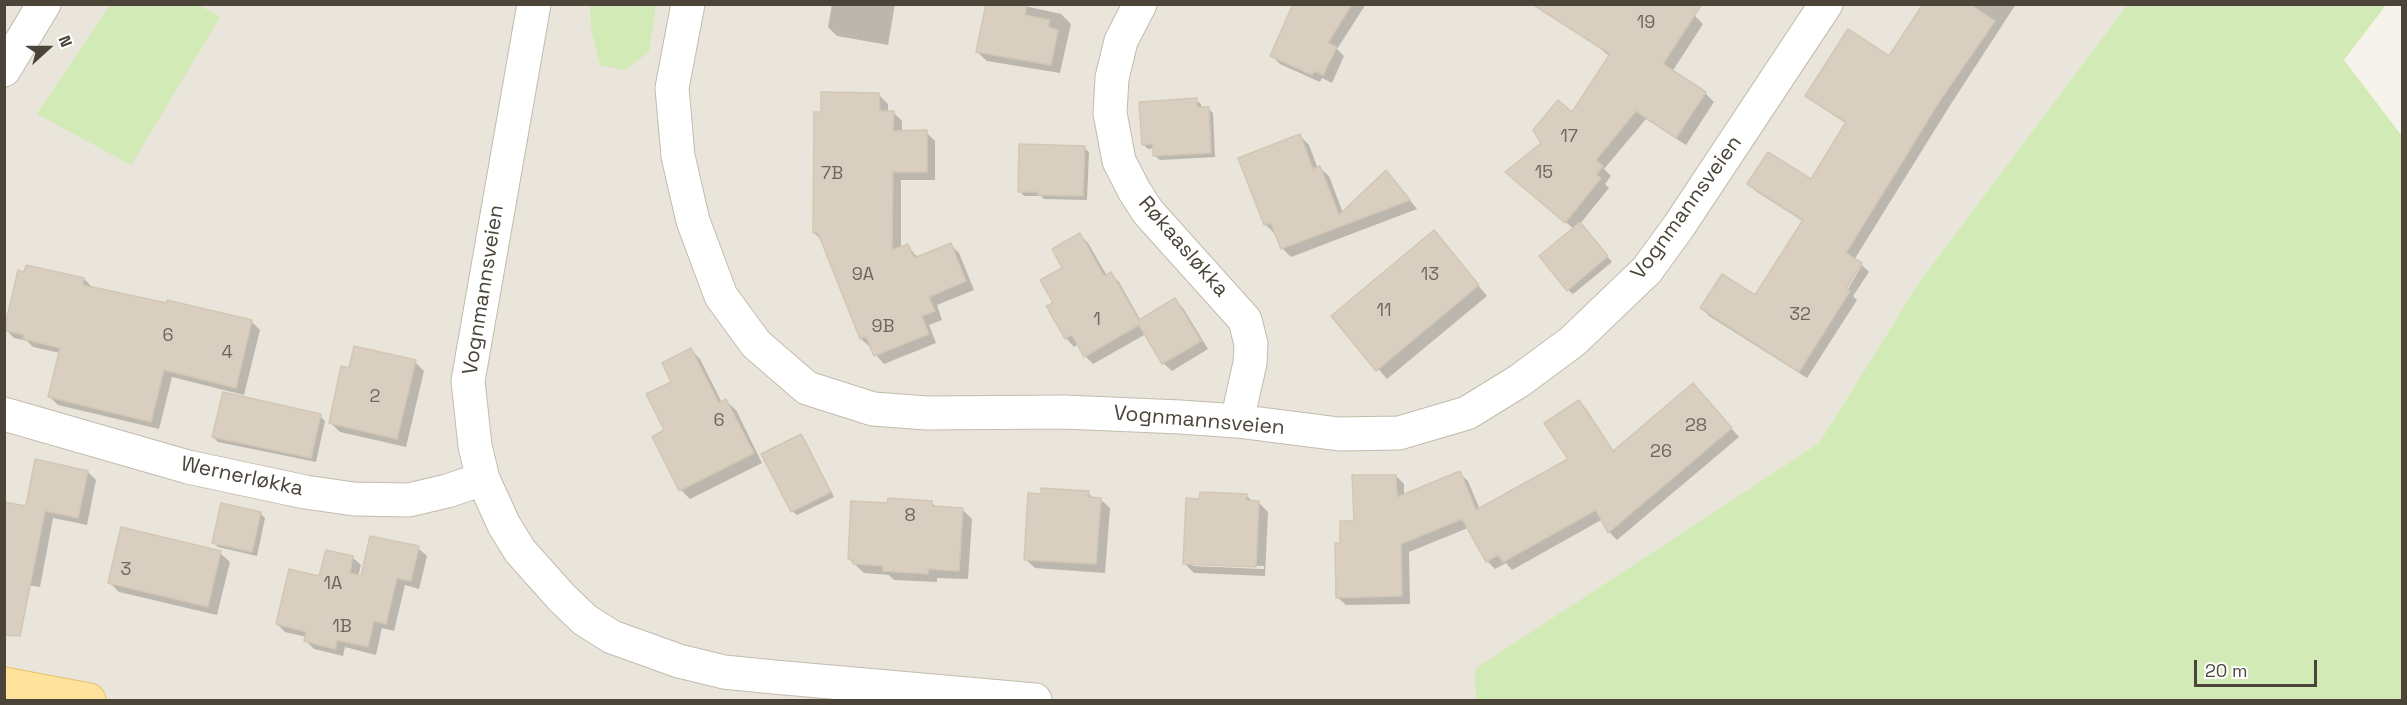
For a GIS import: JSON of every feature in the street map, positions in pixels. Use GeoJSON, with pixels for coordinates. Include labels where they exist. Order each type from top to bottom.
{"type":"FeatureCollection","features":[{"type":"Feature","properties":{"kind":"main road"},"geometry":{"type":"LineString","coordinates":[[4,684],[89,700]]}},
{"type":"Feature","properties":{"kind":"street"},"geometry":{"type":"LineString","coordinates":[[4,70],[44,4]]}},
{"type":"Feature","properties":{"kind":"street","name":"Vognmannsveien"},"geometry":{"type":"LineString","coordinates":[[534,4],[468,381],[475,446],[483,479],[504,525],[520,551],[540,576],[585,620],[612,637],[679,662],[724,672],[1035,700]]}},
{"type":"Feature","properties":{"kind":"street","name":"Vognmannsveien"},"geometry":{"type":"LineString","coordinates":[[688,4],[672,88],[678,156],[693,221],[721,296],[756,344],[807,388],[873,409],[927,413],[1064,412],[1237,421],[1339,434],[1399,433],[1467,413],[1519,381],[1573,341],[1647,270],[1686,216],[1826,4]]}},
{"type":"Feature","properties":{"kind":"street","name":"Røkaasløkka"},"geometry":{"type":"LineString","coordinates":[[1140,4],[1121,41],[1112,78],[1110,113],[1119,161],[1148,212],[1245,320],[1251,344],[1251,363],[1237,421]]}},
{"type":"Feature","properties":{"kind":"street","name":"Wernerløkka"},"geometry":{"type":"LineString","coordinates":[[4,414],[189,467],[305,492],[354,499],[409,500],[483,479]]}},
{"type":"Feature","properties":{"kind":"shaded area"},"geometry":{"type":"Polygon","coordinates":[[[4,5],[2127,5],[1920,281],[1819,443],[1476,669],[1476,700],[5,700],[4,5]]]}},
{"type":"Feature","properties":{"kind":"green space"},"geometry":{"type":"Polygon","coordinates":[[[111,4],[199,5],[220,17],[131,165],[37,114],[111,4]]]}},
{"type":"Feature","properties":{"kind":"green space"},"geometry":{"type":"Polygon","coordinates":[[[590,5],[656,5],[649,52],[624,70],[600,65],[591,28],[590,5]]]}},
{"type":"Feature","properties":{"kind":"green space"},"geometry":{"type":"Polygon","coordinates":[[[2127,5],[2386,5],[2344,60],[2402,136],[2402,700],[1476,700],[1475,669],[1819,443],[1920,281],[2127,5]]]}},
{"type":"Feature","properties":{"kind":"building"},"geometry":{"type":"Polygon","coordinates":[[[986,4],[1027,4],[1025,15],[1050,20],[1048,27],[1058,30],[1051,65],[976,52],[986,4]]]}},
{"type":"Feature","properties":{"kind":"building"},"geometry":{"type":"Polygon","coordinates":[[[1293,4],[1352,4],[1328,43],[1337,47],[1323,75],[1314,71],[1312,75],[1270,56],[1293,4]]]}},
{"type":"Feature","properties":{"kind":"building"},"geometry":{"type":"Polygon","coordinates":[[[1532,4],[1702,4],[1663,64],[1706,92],[1676,138],[1636,111],[1596,160],[1603,166],[1596,175],[1601,178],[1565,223],[1505,172],[1541,143],[1533,130],[1558,100],[1572,112],[1610,54],[1532,4]]]}},
{"type":"Feature","properties":{"kind":"building"},"geometry":{"type":"Polygon","coordinates":[[[1923,4],[1970,4],[1995,21],[1941,99],[1846,253],[1862,263],[1846,289],[1850,291],[1799,372],[1700,308],[1722,274],[1755,295],[1803,220],[1747,184],[1768,152],[1811,179],[1846,122],[1805,96],[1848,29],[1889,56],[1923,4]]]}},
{"type":"Feature","properties":{"kind":"building"},"geometry":{"type":"Polygon","coordinates":[[[821,92],[879,93],[880,111],[894,111],[893,131],[927,130],[927,172],[893,172],[892,250],[908,244],[914,258],[951,243],[966,281],[929,297],[935,311],[922,316],[929,334],[874,356],[866,337],[860,339],[818,233],[813,233],[814,112],[821,112],[821,92]]]}},
{"type":"Feature","properties":{"kind":"building"},"geometry":{"type":"Polygon","coordinates":[[[1197,98],[1197,107],[1209,107],[1211,153],[1153,156],[1153,144],[1142,145],[1139,102],[1197,98]]]}},
{"type":"Feature","properties":{"kind":"building"},"geometry":{"type":"Polygon","coordinates":[[[1300,134],[1313,169],[1320,166],[1339,215],[1386,170],[1410,200],[1281,249],[1271,223],[1264,225],[1238,158],[1300,134]]]}},
{"type":"Feature","properties":{"kind":"building"},"geometry":{"type":"Polygon","coordinates":[[[1019,144],[1085,146],[1083,196],[1018,192],[1019,144]]]}},
{"type":"Feature","properties":{"kind":"building"},"geometry":{"type":"Polygon","coordinates":[[[1580,222],[1608,256],[1567,291],[1539,256],[1580,222]]]}},
{"type":"Feature","properties":{"kind":"building"},"geometry":{"type":"Polygon","coordinates":[[[1434,230],[1479,285],[1376,371],[1331,316],[1434,230]]]}},
{"type":"Feature","properties":{"kind":"building"},"geometry":{"type":"Polygon","coordinates":[[[1080,233],[1104,276],[1111,272],[1139,320],[1175,298],[1201,341],[1162,364],[1139,325],[1084,357],[1072,335],[1065,339],[1046,306],[1053,303],[1040,280],[1062,268],[1052,249],[1080,233]]]}},
{"type":"Feature","properties":{"kind":"building"},"geometry":{"type":"Polygon","coordinates":[[[26,265],[84,278],[83,285],[167,303],[167,300],[252,320],[236,388],[164,370],[151,422],[48,397],[60,348],[23,339],[24,335],[4,330],[18,270],[24,272],[26,265]]]}},
{"type":"Feature","properties":{"kind":"building"},"geometry":{"type":"Polygon","coordinates":[[[354,346],[416,360],[397,439],[329,423],[341,366],[349,368],[354,346]]]}},
{"type":"Feature","properties":{"kind":"building"},"geometry":{"type":"Polygon","coordinates":[[[691,348],[719,403],[726,399],[754,453],[679,491],[652,437],[664,430],[646,394],[671,382],[662,363],[691,348]]]}},
{"type":"Feature","properties":{"kind":"building"},"geometry":{"type":"Polygon","coordinates":[[[1693,383],[1732,428],[1608,533],[1596,510],[1503,562],[1498,555],[1486,562],[1462,519],[1401,544],[1402,596],[1336,598],[1335,543],[1340,543],[1340,521],[1354,521],[1352,475],[1396,475],[1397,497],[1460,471],[1476,510],[1568,459],[1544,423],[1579,400],[1613,451],[1693,383]]]}},
{"type":"Feature","properties":{"kind":"building"},"geometry":{"type":"Polygon","coordinates":[[[223,392],[321,414],[311,458],[212,437],[223,392]]]}},
{"type":"Feature","properties":{"kind":"building"},"geometry":{"type":"Polygon","coordinates":[[[801,434],[831,492],[791,512],[761,454],[801,434]]]}},
{"type":"Feature","properties":{"kind":"building"},"geometry":{"type":"Polygon","coordinates":[[[35,459],[88,471],[78,518],[45,511],[20,636],[4,635],[4,502],[26,506],[35,459]]]}},
{"type":"Feature","properties":{"kind":"building"},"geometry":{"type":"Polygon","coordinates":[[[1041,488],[1089,491],[1088,497],[1101,498],[1096,564],[1024,560],[1028,493],[1041,494],[1041,488]]]}},
{"type":"Feature","properties":{"kind":"building"},"geometry":{"type":"Polygon","coordinates":[[[1200,492],[1247,494],[1246,500],[1259,501],[1256,567],[1183,564],[1186,498],[1199,499],[1200,492]]]}},
{"type":"Feature","properties":{"kind":"building"},"geometry":{"type":"Polygon","coordinates":[[[888,498],[932,501],[932,506],[963,508],[959,571],[928,569],[928,574],[883,571],[883,566],[853,564],[853,560],[848,559],[851,501],[887,503],[888,498]]]}},
{"type":"Feature","properties":{"kind":"building"},"geometry":{"type":"Polygon","coordinates":[[[221,503],[261,512],[252,552],[212,543],[221,503]]]}},
{"type":"Feature","properties":{"kind":"building"},"geometry":{"type":"Polygon","coordinates":[[[121,527],[221,551],[208,607],[108,583],[121,527]]]}},
{"type":"Feature","properties":{"kind":"building"},"geometry":{"type":"Polygon","coordinates":[[[370,536],[419,546],[411,581],[397,578],[386,624],[374,621],[368,647],[337,640],[335,649],[304,641],[306,632],[276,624],[289,569],[319,576],[326,550],[353,556],[350,573],[361,576],[370,536]]]}}]}
